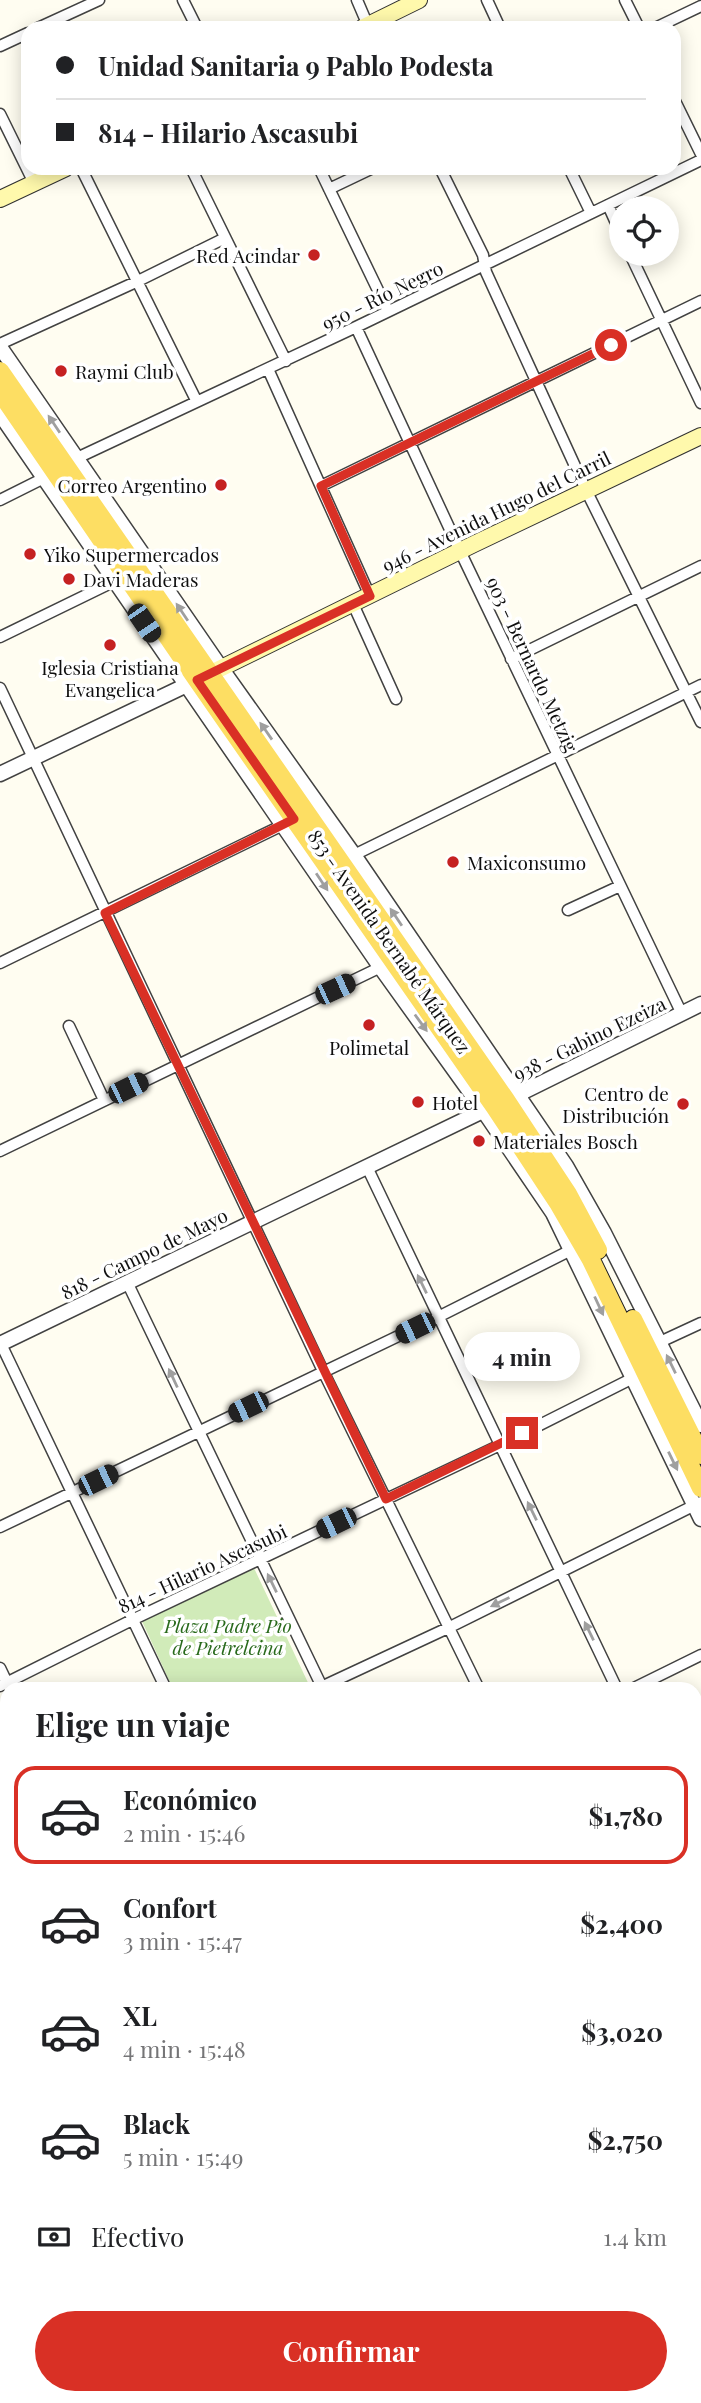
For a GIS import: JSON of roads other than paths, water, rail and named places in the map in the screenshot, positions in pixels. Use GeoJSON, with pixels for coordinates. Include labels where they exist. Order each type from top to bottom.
{"type":"FeatureCollection","features":[{"type":"Feature","properties":{"kind":"main road"},"geometry":{"type":"LineString","coordinates":[[378,21],[419,0]]}},
{"type":"Feature","properties":{"kind":"main road"},"geometry":{"type":"LineString","coordinates":[[0,199],[52,175]]}},
{"type":"Feature","properties":{"kind":"main road","name":"853 - Avenida Bernabé Márquez"},"geometry":{"type":"LineString","coordinates":[[0,371],[203,677],[387,964],[500,1103],[558,1203],[699,1504]]}},
{"type":"Feature","properties":{"kind":"main road"},"geometry":{"type":"LineString","coordinates":[[29,387],[30,415]]}},
{"type":"Feature","properties":{"kind":"main road","name":"853 - Avenida Bernabé Márquez"},"geometry":{"type":"LineString","coordinates":[[0,393],[50,475],[203,677]]}},
{"type":"Feature","properties":{"kind":"main road","name":"946 - Avenida Hugo del Carril"},"geometry":{"type":"LineString","coordinates":[[203,677],[701,436]]}},
{"type":"Feature","properties":{"kind":"main road","name":"853 - Avenida Bernabé Márquez"},"geometry":{"type":"LineString","coordinates":[[294,818],[568,1194],[701,1455]]}},
{"type":"Feature","properties":{"kind":"main road"},"geometry":{"type":"LineString","coordinates":[[584,1198],[586,1225]]}},
{"type":"Feature","properties":{"kind":"street"},"geometry":{"type":"LineString","coordinates":[[53,21],[99,0]]}},
{"type":"Feature","properties":{"kind":"street"},"geometry":{"type":"LineString","coordinates":[[183,0],[194,21]]}},
{"type":"Feature","properties":{"kind":"street"},"geometry":{"type":"LineString","coordinates":[[356,0],[364,21]]}},
{"type":"Feature","properties":{"kind":"street"},"geometry":{"type":"LineString","coordinates":[[487,0],[497,21]]}},
{"type":"Feature","properties":{"kind":"street"},"geometry":{"type":"LineString","coordinates":[[625,0],[636,21]]}},
{"type":"Feature","properties":{"kind":"street"},"geometry":{"type":"LineString","coordinates":[[670,21],[701,6]]}},
{"type":"Feature","properties":{"kind":"street"},"geometry":{"type":"LineString","coordinates":[[0,46],[21,36]]}},
{"type":"Feature","properties":{"kind":"street"},"geometry":{"type":"LineString","coordinates":[[0,114],[21,157]]}},
{"type":"Feature","properties":{"kind":"street"},"geometry":{"type":"LineString","coordinates":[[681,116],[700,162]]}},
{"type":"Feature","properties":{"kind":"street","name":"950 - Río Negro"},"geometry":{"type":"LineString","coordinates":[[681,171],[700,162]]}},
{"type":"Feature","properties":{"kind":"street"},"geometry":{"type":"LineString","coordinates":[[30,175],[34,184]]}},
{"type":"Feature","properties":{"kind":"street"},"geometry":{"type":"LineString","coordinates":[[85,175],[196,400]]}},
{"type":"Feature","properties":{"kind":"street"},"geometry":{"type":"LineString","coordinates":[[194,175],[286,361]]}},
{"type":"Feature","properties":{"kind":"street"},"geometry":{"type":"LineString","coordinates":[[322,175],[388,311]]}},
{"type":"Feature","properties":{"kind":"street"},"geometry":{"type":"LineString","coordinates":[[329,189],[358,175]]}},
{"type":"Feature","properties":{"kind":"street"},"geometry":{"type":"LineString","coordinates":[[443,175],[483,255],[486,272],[586,490],[701,722]]}},
{"type":"Feature","properties":{"kind":"street"},"geometry":{"type":"LineString","coordinates":[[572,175],[591,213]]}},
{"type":"Feature","properties":{"kind":"street","name":"950 - Río Negro"},"geometry":{"type":"LineString","coordinates":[[77,458],[196,400],[286,361],[672,175]]}},
{"type":"Feature","properties":{"kind":"street"},"geometry":{"type":"LineString","coordinates":[[0,345],[225,238]]}},
{"type":"Feature","properties":{"kind":"street"},"geometry":{"type":"LineString","coordinates":[[636,266],[701,403]]}},
{"type":"Feature","properties":{"kind":"street"},"geometry":{"type":"LineString","coordinates":[[321,486],[701,301]]}},
{"type":"Feature","properties":{"kind":"street","name":"903 - Bernardo Metzig"},"geometry":{"type":"LineString","coordinates":[[356,327],[682,1014]]}},
{"type":"Feature","properties":{"kind":"street","name":"853 - Avenida Bernabé Márquez"},"geometry":{"type":"LineString","coordinates":[[0,345],[77,458],[203,677],[294,818]]}},
{"type":"Feature","properties":{"kind":"street"},"geometry":{"type":"LineString","coordinates":[[268,369],[370,596]]}},
{"type":"Feature","properties":{"kind":"street","name":"853 - Avenida Bernabé Márquez"},"geometry":{"type":"LineString","coordinates":[[3,424],[50,475],[116,581],[203,677],[354,855],[500,1103],[584,1198],[701,1425]]}},
{"type":"Feature","properties":{"kind":"street"},"geometry":{"type":"LineString","coordinates":[[0,500],[50,475]]}},
{"type":"Feature","properties":{"kind":"street"},"geometry":{"type":"LineString","coordinates":[[512,659],[701,566]]}},
{"type":"Feature","properties":{"kind":"street"},"geometry":{"type":"LineString","coordinates":[[0,637],[116,581]]}},
{"type":"Feature","properties":{"kind":"street"},"geometry":{"type":"LineString","coordinates":[[353,604],[396,699]]}},
{"type":"Feature","properties":{"kind":"street"},"geometry":{"type":"LineString","coordinates":[[0,774],[203,677]]}},
{"type":"Feature","properties":{"kind":"street"},"geometry":{"type":"LineString","coordinates":[[354,855],[701,685]]}},
{"type":"Feature","properties":{"kind":"street"},"geometry":{"type":"LineString","coordinates":[[0,688],[323,1371],[476,1682]]}},
{"type":"Feature","properties":{"kind":"street"},"geometry":{"type":"LineString","coordinates":[[0,963],[294,818]]}},
{"type":"Feature","properties":{"kind":"street"},"geometry":{"type":"LineString","coordinates":[[568,910],[620,886]]}},
{"type":"Feature","properties":{"kind":"street"},"geometry":{"type":"LineString","coordinates":[[0,1151],[387,964]]}},
{"type":"Feature","properties":{"kind":"street","name":"938 - Gabino Ezeiza"},"geometry":{"type":"LineString","coordinates":[[500,1103],[701,1004]]}},
{"type":"Feature","properties":{"kind":"street"},"geometry":{"type":"LineString","coordinates":[[69,1026],[104,1100]]}},
{"type":"Feature","properties":{"kind":"street","name":"818 - Campo de Mayo"},"geometry":{"type":"LineString","coordinates":[[0,1343],[500,1103]]}},
{"type":"Feature","properties":{"kind":"street"},"geometry":{"type":"LineString","coordinates":[[367,1167],[614,1682]]}},
{"type":"Feature","properties":{"kind":"street"},"geometry":{"type":"LineString","coordinates":[[0,1527],[438,1317],[577,1247]]}},
{"type":"Feature","properties":{"kind":"street"},"geometry":{"type":"LineString","coordinates":[[127,1282],[318,1682]]}},
{"type":"Feature","properties":{"kind":"street"},"geometry":{"type":"LineString","coordinates":[[660,1342],[701,1323]]}},
{"type":"Feature","properties":{"kind":"street"},"geometry":{"type":"LineString","coordinates":[[0,1343],[163,1682]]}},
{"type":"Feature","properties":{"kind":"street","name":"814 - Hilario Ascasubi"},"geometry":{"type":"LineString","coordinates":[[14,1682],[132,1620],[500,1445],[639,1375]]}},
{"type":"Feature","properties":{"kind":"street"},"geometry":{"type":"LineString","coordinates":[[334,1682],[699,1504]]}},
{"type":"Feature","properties":{"kind":"street"},"geometry":{"type":"LineString","coordinates":[[647,1682],[701,1656]]}},
{"type":"Feature","properties":{"kind":"place","name":"Red Acindar"},"geometry":{"type":"Point","coordinates":[314,255]}},
{"type":"Feature","properties":{"kind":"place","name":"Raymi Club"},"geometry":{"type":"Point","coordinates":[61,371]}},
{"type":"Feature","properties":{"kind":"place","name":"Correo Argentino"},"geometry":{"type":"Point","coordinates":[221,485]}},
{"type":"Feature","properties":{"kind":"place","name":"Yiko Supermercados"},"geometry":{"type":"Point","coordinates":[30,554]}},
{"type":"Feature","properties":{"kind":"place","name":"Davi Maderas"},"geometry":{"type":"Point","coordinates":[69,579]}},
{"type":"Feature","properties":{"kind":"place","name":"Iglesia Cristiana Evangelica"},"geometry":{"type":"Point","coordinates":[110,645]}},
{"type":"Feature","properties":{"kind":"place","name":"Maxiconsumo"},"geometry":{"type":"Point","coordinates":[453,862]}},
{"type":"Feature","properties":{"kind":"place","name":"Polimetal"},"geometry":{"type":"Point","coordinates":[369,1025]}},
{"type":"Feature","properties":{"kind":"place","name":"Hotel"},"geometry":{"type":"Point","coordinates":[418,1102]}},
{"type":"Feature","properties":{"kind":"place","name":"Centro de Distribución"},"geometry":{"type":"Point","coordinates":[683,1104]}},
{"type":"Feature","properties":{"kind":"place","name":"Materiales Bosch"},"geometry":{"type":"Point","coordinates":[479,1141]}},
{"type":"Feature","properties":{"kind":"park label","name":"Plaza Padre Pio de Pietrelcina"},"geometry":{"type":"Point","coordinates":[228,1636]}}]}
